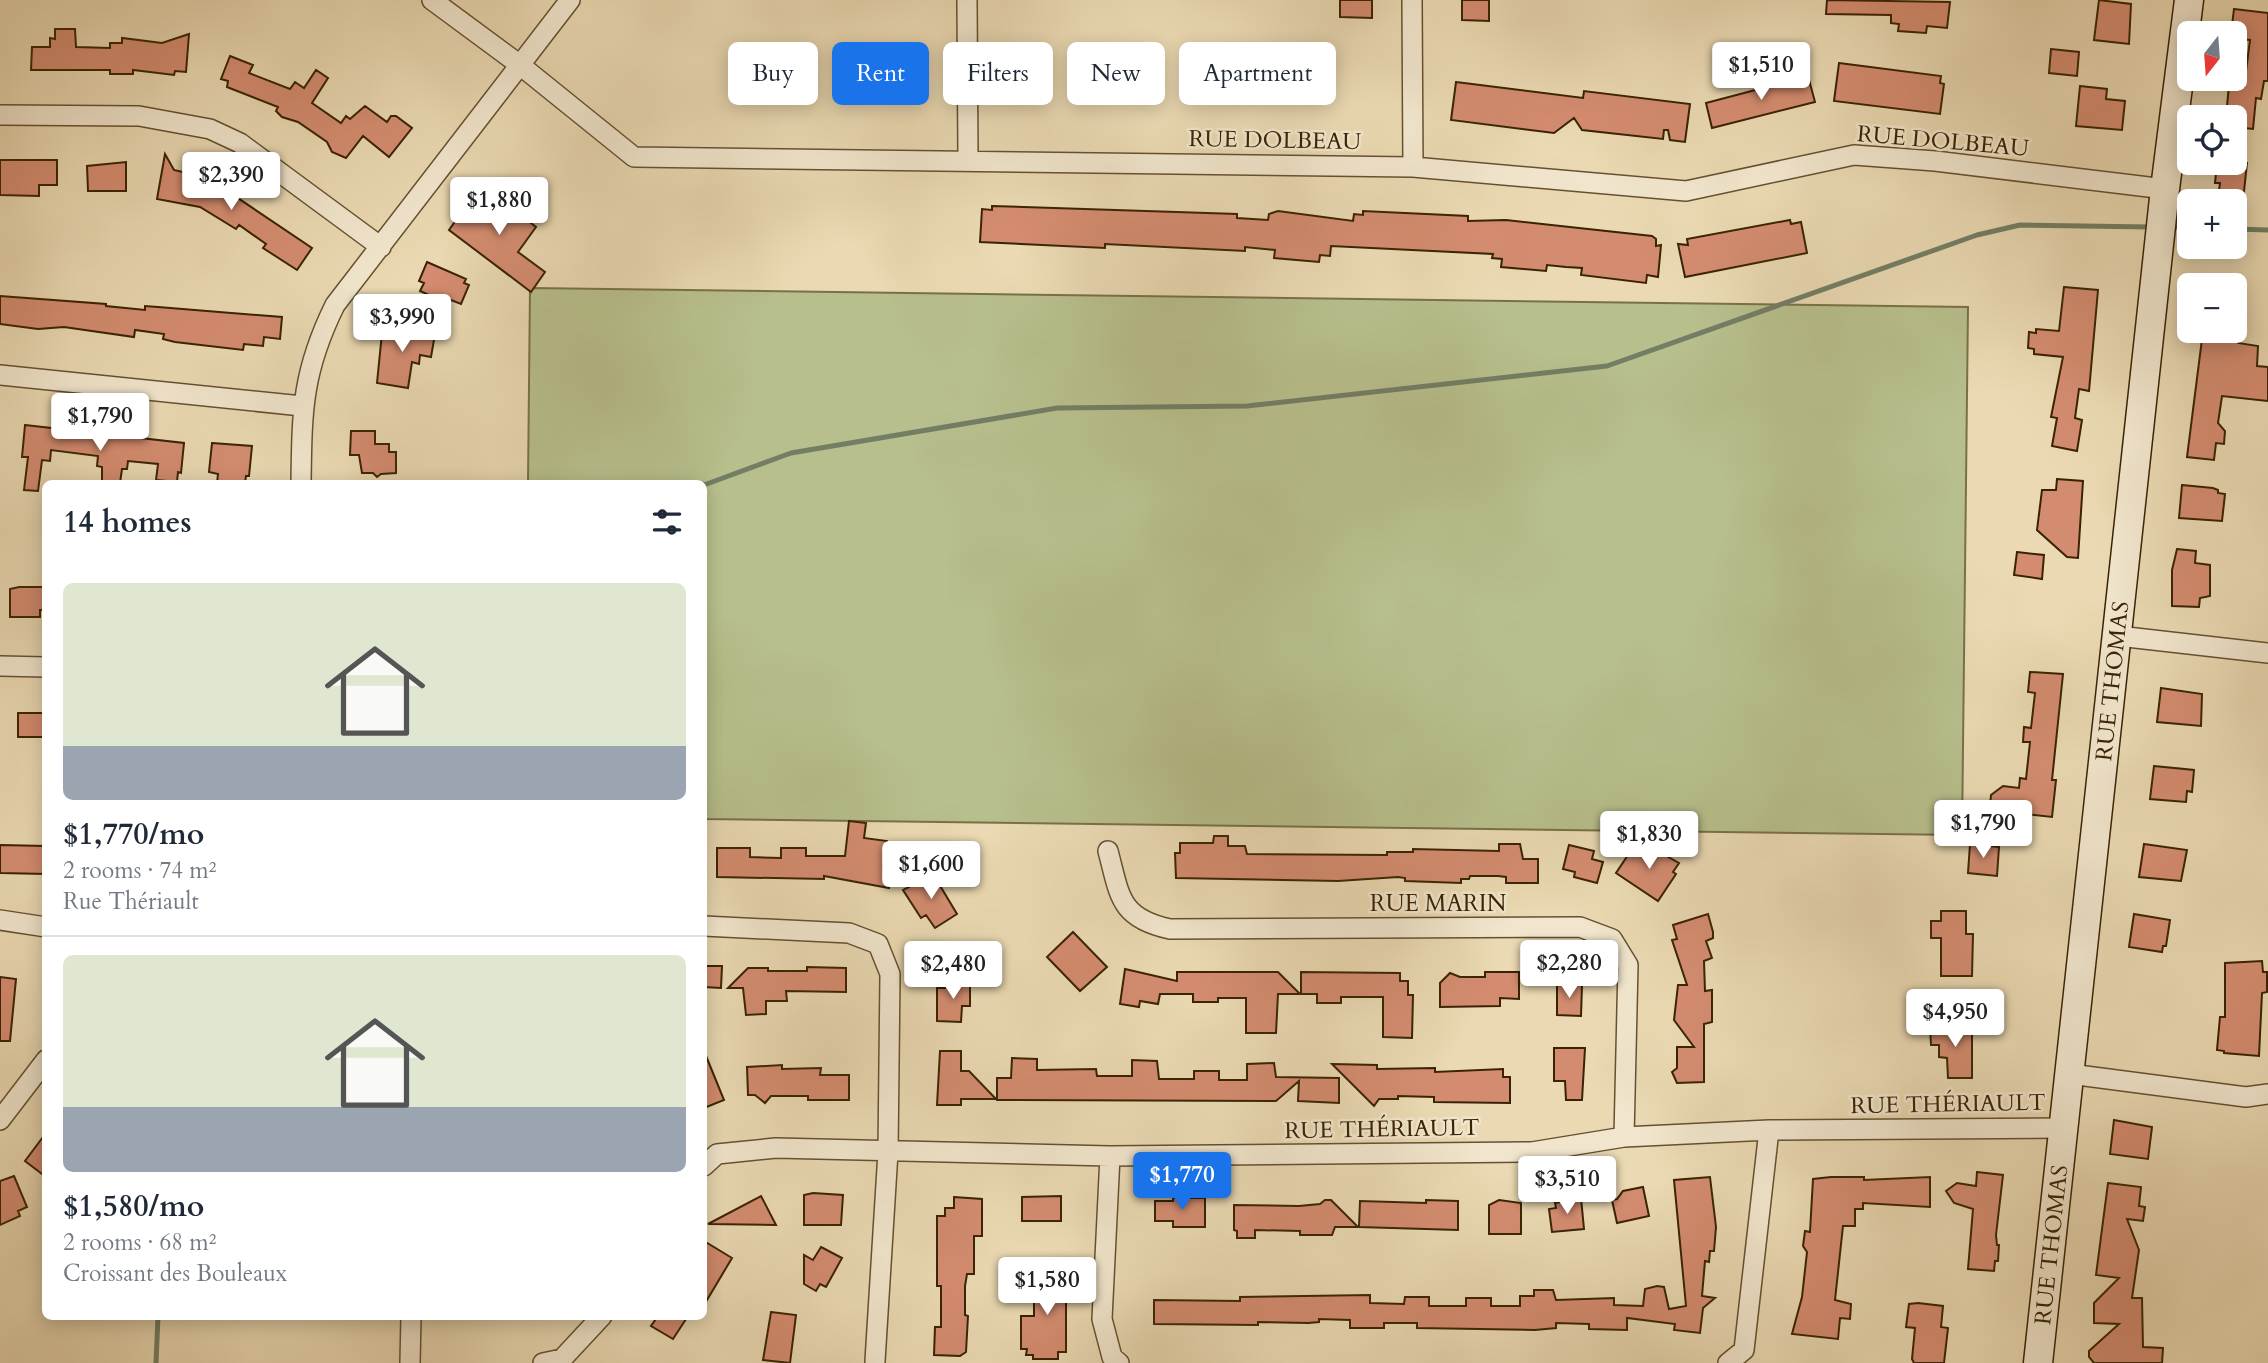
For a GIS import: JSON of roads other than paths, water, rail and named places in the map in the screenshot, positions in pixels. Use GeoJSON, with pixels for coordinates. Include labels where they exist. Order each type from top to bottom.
{"type":"FeatureCollection","features":[{"type":"Feature","properties":{"kind":"street","name":"RUE DOLBEAU"},"geometry":{"type":"LineString","coordinates":[[432,0],[520,65],[634,157],[968,159],[1413,167],[1686,191],[1854,155],[1935,161],[2165,189]]}},
{"type":"Feature","properties":{"kind":"street"},"geometry":{"type":"LineString","coordinates":[[301,480],[302,405],[320,335],[335,305],[570,0]]}},
{"type":"Feature","properties":{"kind":"street"},"geometry":{"type":"LineString","coordinates":[[967,0],[968,159]]}},
{"type":"Feature","properties":{"kind":"street"},"geometry":{"type":"LineString","coordinates":[[1412,0],[1413,167]]}},
{"type":"Feature","properties":{"kind":"street","name":"RUE THOMAS"},"geometry":{"type":"LineString","coordinates":[[2038,1363],[2165,189],[2189,0]]}},
{"type":"Feature","properties":{"kind":"street"},"geometry":{"type":"LineString","coordinates":[[0,115],[139,116],[210,129],[240,143],[381,247]]}},
{"type":"Feature","properties":{"kind":"street"},"geometry":{"type":"LineString","coordinates":[[0,375],[302,405]]}},
{"type":"Feature","properties":{"kind":"street"},"geometry":{"type":"LineString","coordinates":[[2118,636],[2268,653]]}},
{"type":"Feature","properties":{"kind":"street"},"geometry":{"type":"LineString","coordinates":[[0,666],[42,667]]}},
{"type":"Feature","properties":{"kind":"street","name":"RUE MARIN"},"geometry":{"type":"LineString","coordinates":[[1108,851],[1122,902],[1144,924],[1170,929],[1580,927],[1612,939],[1628,965],[1624,1137]]}},
{"type":"Feature","properties":{"kind":"street"},"geometry":{"type":"LineString","coordinates":[[0,920],[42,927]]}},
{"type":"Feature","properties":{"kind":"street"},"geometry":{"type":"LineString","coordinates":[[707,926],[849,933],[878,944],[890,974],[888,1152],[875,1361]]}},
{"type":"Feature","properties":{"kind":"street"},"geometry":{"type":"LineString","coordinates":[[0,1120],[42,1065]]}},
{"type":"Feature","properties":{"kind":"street"},"geometry":{"type":"LineString","coordinates":[[2070,1074],[2246,1097],[2268,1094]]}},
{"type":"Feature","properties":{"kind":"street","name":"RUE THÉRIAULT"},"geometry":{"type":"LineString","coordinates":[[707,1163],[717,1154],[776,1148],[1110,1156],[1532,1152],[1624,1137],[1769,1130],[2064,1128]]}},
{"type":"Feature","properties":{"kind":"street"},"geometry":{"type":"LineString","coordinates":[[1728,1363],[1744,1350],[1769,1130]]}},
{"type":"Feature","properties":{"kind":"street"},"geometry":{"type":"LineString","coordinates":[[1110,1156],[1102,1319],[1112,1357],[1119,1363]]}},
{"type":"Feature","properties":{"kind":"street"},"geometry":{"type":"LineString","coordinates":[[410,1363],[411,1320]]}},
{"type":"Feature","properties":{"kind":"street"},"geometry":{"type":"LineString","coordinates":[[543,1363],[562,1359],[598,1320]]}},
{"type":"Feature","properties":{"kind":"waterway"},"geometry":{"type":"LineString","coordinates":[[707,484],[791,453],[1057,408],[1247,406],[1607,366],[1977,235],[2020,225],[2151,227]]}},
{"type":"Feature","properties":{"kind":"waterway"},"geometry":{"type":"LineString","coordinates":[[2168,227],[2177,227]]}},
{"type":"Feature","properties":{"kind":"waterway"},"geometry":{"type":"LineString","coordinates":[[2247,229],[2268,230]]}},
{"type":"Feature","properties":{"kind":"waterway"},"geometry":{"type":"LineString","coordinates":[[156,1363],[158,1320]]}}]}
